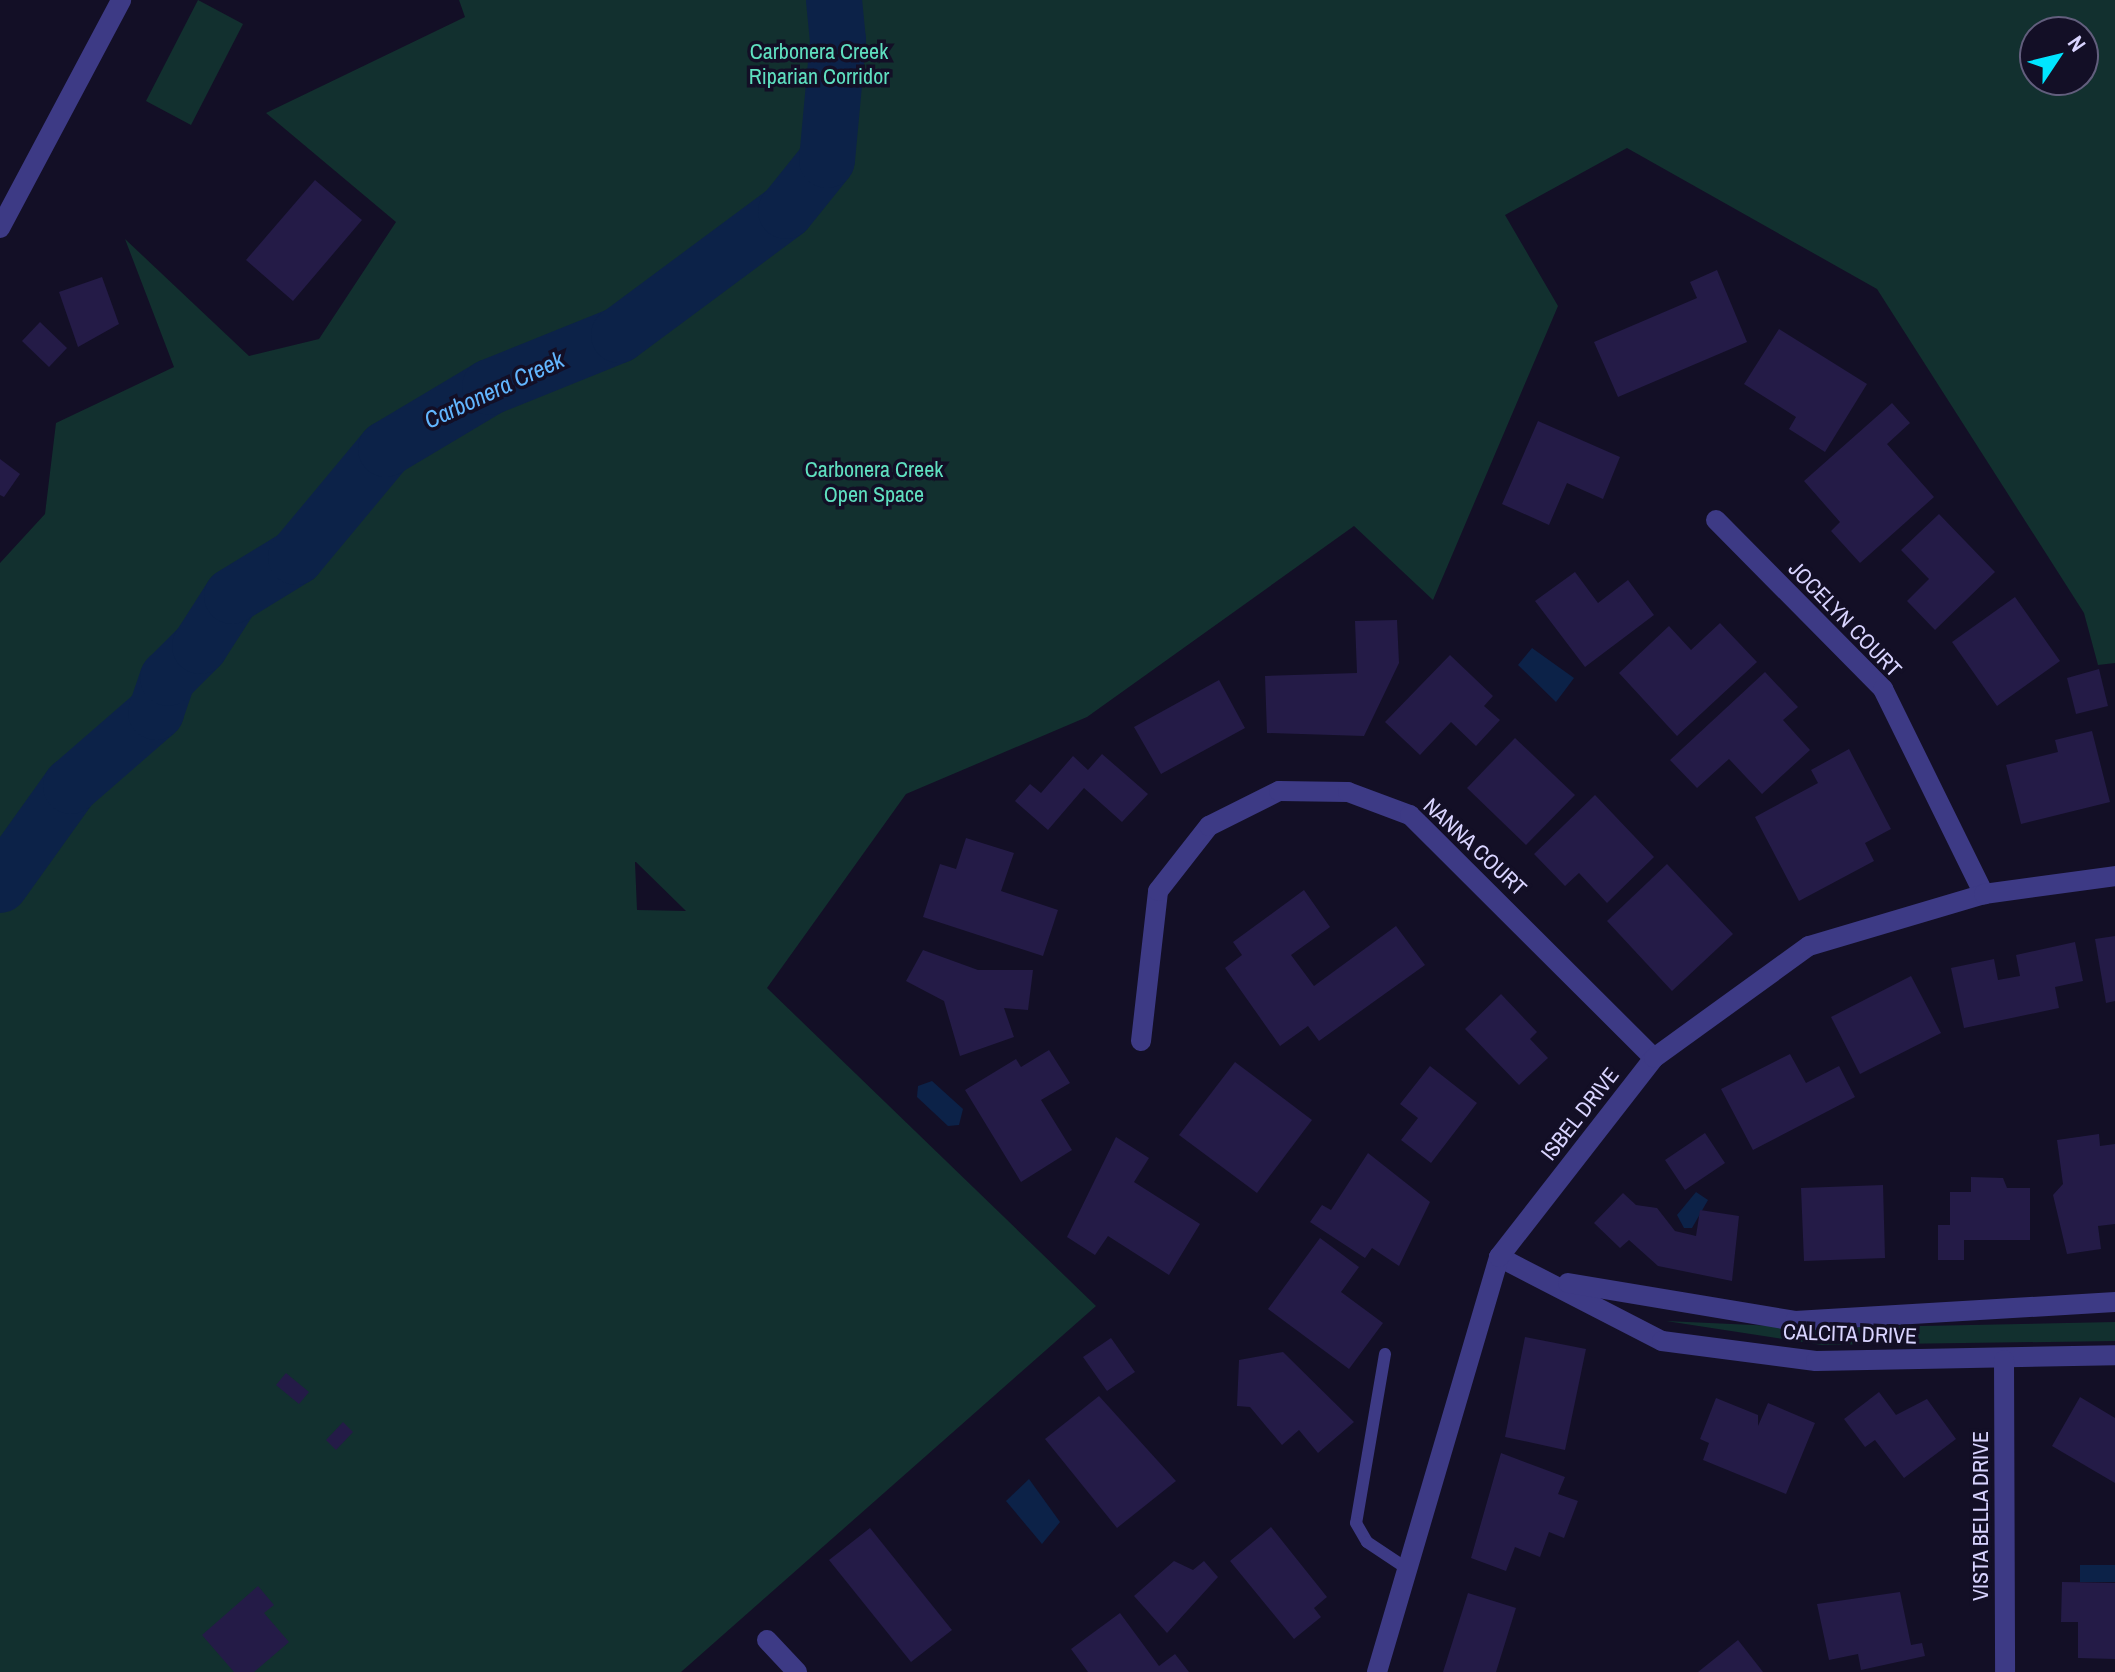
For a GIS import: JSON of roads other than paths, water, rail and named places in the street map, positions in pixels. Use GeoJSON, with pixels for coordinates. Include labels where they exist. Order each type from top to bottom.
{"type":"FeatureCollection","features":[{"type":"Feature","properties":{"kind":"street"},"geometry":{"type":"LineString","coordinates":[[0,228],[121,0]]}},
{"type":"Feature","properties":{"kind":"street","name":"JOCELYN COURT"},"geometry":{"type":"LineString","coordinates":[[1716,520],[1883,689],[1984,894]]}},
{"type":"Feature","properties":{"kind":"street","name":"NANNA COURT"},"geometry":{"type":"LineString","coordinates":[[1141,1041],[1158,891],[1209,826],[1279,791],[1348,792],[1410,815],[1654,1058]]}},
{"type":"Feature","properties":{"kind":"street","name":"ISBEL DRIVE"},"geometry":{"type":"LineString","coordinates":[[1377,1672],[1499,1257],[1654,1058],[1809,946],[1984,894],[2115,876]]}},
{"type":"Feature","properties":{"kind":"street","name":"CALCITA DRIVE"},"geometry":{"type":"LineString","coordinates":[[1499,1257],[1552,1280],[1662,1341],[1816,1361],[2004,1360],[2115,1355]]}},
{"type":"Feature","properties":{"kind":"street","name":"CALCITA DRIVE"},"geometry":{"type":"LineString","coordinates":[[1552,1280],[1795,1321],[2115,1302]]}},
{"type":"Feature","properties":{"kind":"street","name":"VISTA BELLA DRIVE"},"geometry":{"type":"LineString","coordinates":[[2004,1360],[2005,1672]]}},
{"type":"Feature","properties":{"kind":"street"},"geometry":{"type":"LineString","coordinates":[[767,1640],[797,1672]]}},
{"type":"Feature","properties":{"kind":"lane"},"geometry":{"type":"LineString","coordinates":[[1385,1354],[1356,1523],[1367,1542],[1406,1568]]}},
{"type":"Feature","properties":{"kind":"water"},"geometry":{"type":"Polygon","coordinates":[[[1532,648],[1574,678],[1556,702],[1518,665],[1532,648]]]}},
{"type":"Feature","properties":{"kind":"water"},"geometry":{"type":"Polygon","coordinates":[[[932,1081],[963,1109],[959,1125],[948,1126],[917,1097],[918,1086],[932,1081]]]}},
{"type":"Feature","properties":{"kind":"water"},"geometry":{"type":"Polygon","coordinates":[[[1696,1192],[1708,1200],[1692,1228],[1684,1228],[1677,1215],[1696,1192]]]}},
{"type":"Feature","properties":{"kind":"water"},"geometry":{"type":"Polygon","coordinates":[[[1029,1479],[1060,1522],[1042,1544],[1006,1501],[1029,1479]]]}},
{"type":"Feature","properties":{"kind":"water"},"geometry":{"type":"Polygon","coordinates":[[[2080,1565],[2115,1565],[2115,1582],[2080,1582],[2080,1565]]]}},
{"type":"Feature","properties":{"kind":"waterway","name":"Carbonera Creek"},"geometry":{"type":"LineString","coordinates":[[0,885],[71,786],[156,712],[168,678],[200,646],[232,596],[296,557],[386,449],[490,387],[619,335],[786,211],[827,160],[838,41],[834,0]]}},
{"type":"Feature","properties":{"kind":"park label","name":"Carbonera Creek Riparian Corridor"},"geometry":{"type":"Point","coordinates":[819,64]}},
{"type":"Feature","properties":{"kind":"park label","name":"Carbonera Creek Open Space"},"geometry":{"type":"Point","coordinates":[874,482]}}]}
